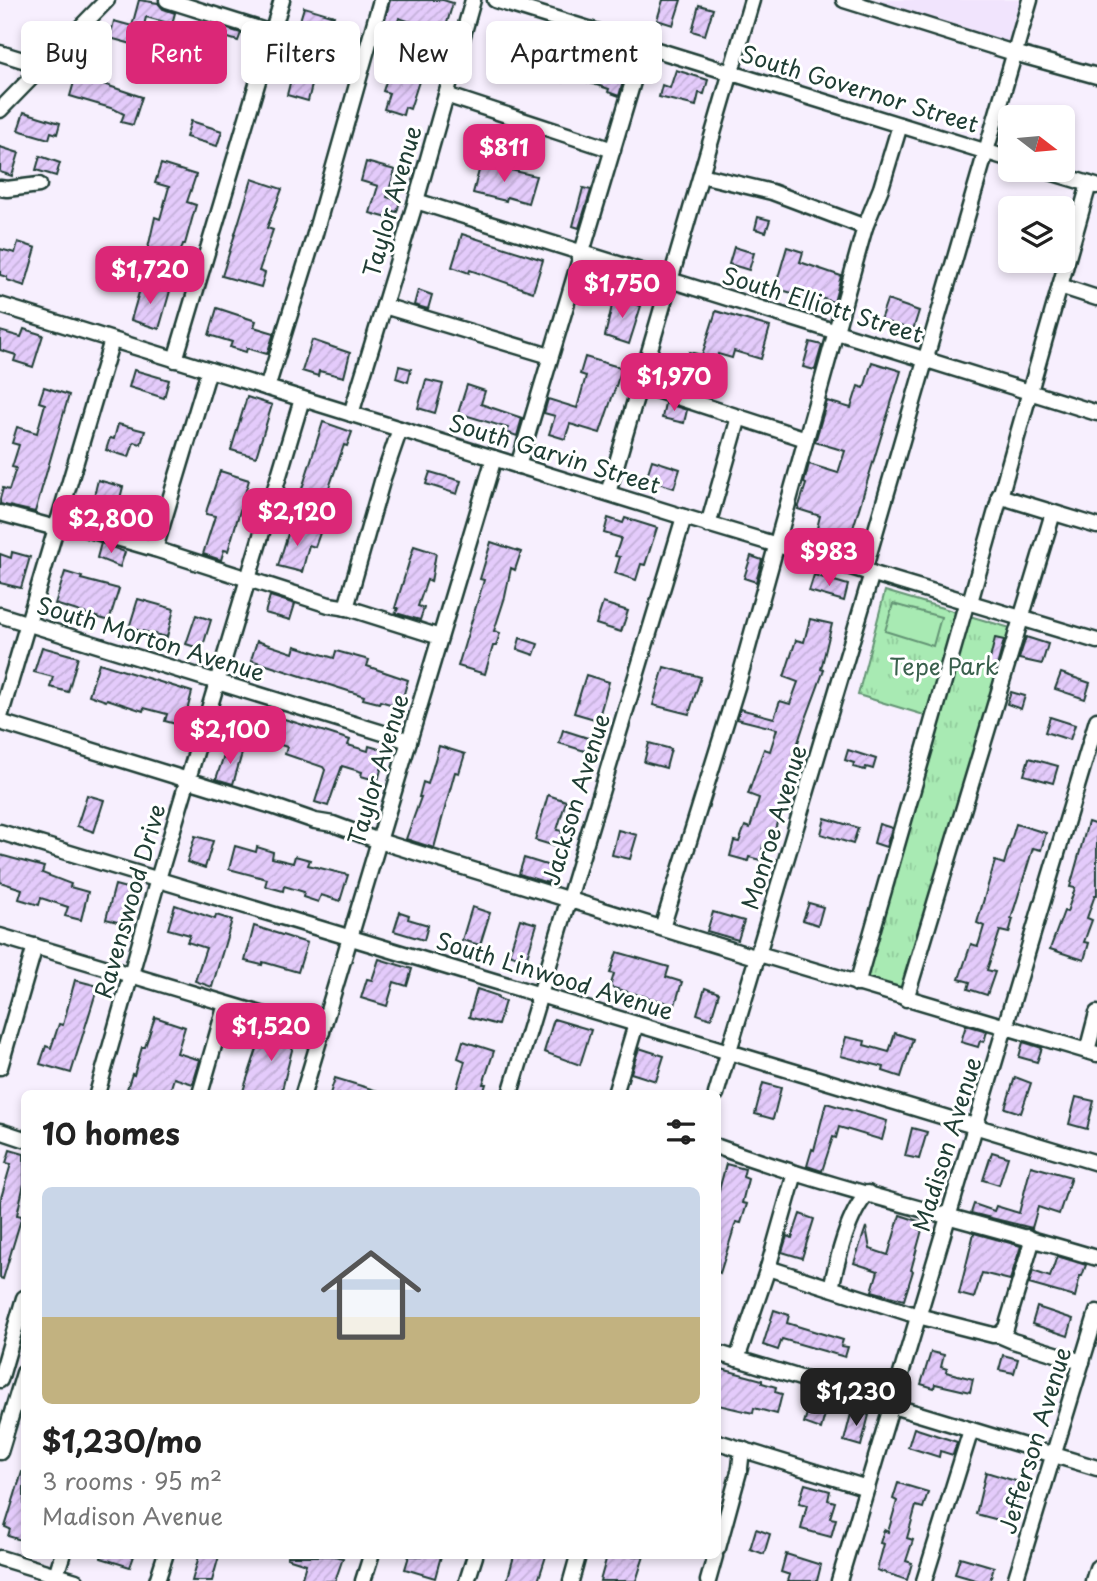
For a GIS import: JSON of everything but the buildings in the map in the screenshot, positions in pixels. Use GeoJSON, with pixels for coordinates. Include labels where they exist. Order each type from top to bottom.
{"type":"FeatureCollection","features":[{"type":"Feature","properties":{"kind":"street"},"geometry":{"type":"LineString","coordinates":[[86,21],[107,0]]}},
{"type":"Feature","properties":{"kind":"street"},"geometry":{"type":"LineString","coordinates":[[167,0],[241,23]]}},
{"type":"Feature","properties":{"kind":"street"},"geometry":{"type":"LineString","coordinates":[[276,21],[282,0]]}},
{"type":"Feature","properties":{"kind":"street"},"geometry":{"type":"LineString","coordinates":[[267,388],[314,237],[382,0]]}},
{"type":"Feature","properties":{"kind":"street","name":"Taylor Avenue"},"geometry":{"type":"LineString","coordinates":[[351,414],[416,201],[473,0]]}},
{"type":"Feature","properties":{"kind":"street","name":"South Governor Street"},"geometry":{"type":"LineString","coordinates":[[495,0],[563,21]]}},
{"type":"Feature","properties":{"kind":"street"},"geometry":{"type":"LineString","coordinates":[[608,493],[752,0]]}},
{"type":"Feature","properties":{"kind":"street"},"geometry":{"type":"LineString","coordinates":[[844,0],[1097,76]]}},
{"type":"Feature","properties":{"kind":"street","name":"Monroe Avenue"},"geometry":{"type":"LineString","coordinates":[[717,1090],[758,956],[1030,0]]}},
{"type":"Feature","properties":{"kind":"street","name":"South Governor Street"},"geometry":{"type":"LineString","coordinates":[[662,52],[998,156]]}},
{"type":"Feature","properties":{"kind":"street"},"geometry":{"type":"LineString","coordinates":[[0,53],[21,59]]}},
{"type":"Feature","properties":{"kind":"street"},"geometry":{"type":"LineString","coordinates":[[0,110],[25,84]]}},
{"type":"Feature","properties":{"kind":"street"},"geometry":{"type":"LineString","coordinates":[[175,360],[257,84]]}},
{"type":"Feature","properties":{"kind":"street"},"geometry":{"type":"LineString","coordinates":[[518,466],[632,84]]}},
{"type":"Feature","properties":{"kind":"street"},"geometry":{"type":"LineString","coordinates":[[446,95],[613,150]]}},
{"type":"Feature","properties":{"kind":"street"},"geometry":{"type":"LineString","coordinates":[[662,928],[737,687],[865,227],[881,188],[900,125]]}},
{"type":"Feature","properties":{"kind":"street"},"geometry":{"type":"LineString","coordinates":[[701,174],[765,190],[865,227]]}},
{"type":"Feature","properties":{"kind":"street"},"geometry":{"type":"LineString","coordinates":[[857,984],[1060,286],[1093,186],[1075,180]]}},
{"type":"Feature","properties":{"kind":"street"},"geometry":{"type":"LineString","coordinates":[[0,188],[7,190],[39,185]]}},
{"type":"Feature","properties":{"kind":"street","name":"South Elliott Street"},"geometry":{"type":"LineString","coordinates":[[416,201],[1097,413]]}},
{"type":"Feature","properties":{"kind":"street"},"geometry":{"type":"LineString","coordinates":[[1060,286],[1097,298]]}},
{"type":"Feature","properties":{"kind":"street","name":"South Garvin Street"},"geometry":{"type":"LineString","coordinates":[[0,305],[708,525],[1097,641]]}},
{"type":"Feature","properties":{"kind":"street"},"geometry":{"type":"LineString","coordinates":[[384,306],[550,356]]}},
{"type":"Feature","properties":{"kind":"street"},"geometry":{"type":"LineString","coordinates":[[112,340],[0,719],[289,813],[333,824],[379,841],[662,928],[1092,1052],[1097,1013]]}},
{"type":"Feature","properties":{"kind":"street"},"geometry":{"type":"LineString","coordinates":[[155,549],[209,370]]}},
{"type":"Feature","properties":{"kind":"street"},"geometry":{"type":"LineString","coordinates":[[640,385],[806,439]]}},
{"type":"Feature","properties":{"kind":"street","name":"Ravenswood Drive"},"geometry":{"type":"LineString","coordinates":[[98,1090],[158,879],[302,399]]}},
{"type":"Feature","properties":{"kind":"street"},"geometry":{"type":"LineString","coordinates":[[708,525],[739,417]]}},
{"type":"Feature","properties":{"kind":"street"},"geometry":{"type":"LineString","coordinates":[[346,608],[383,478],[400,429]]}},
{"type":"Feature","properties":{"kind":"street","name":"Taylor Avenue"},"geometry":{"type":"LineString","coordinates":[[304,1090],[494,458]]}},
{"type":"Feature","properties":{"kind":"street"},"geometry":{"type":"LineString","coordinates":[[999,496],[1097,526]]}},
{"type":"Feature","properties":{"kind":"street"},"geometry":{"type":"LineString","coordinates":[[0,513],[57,524],[155,549],[329,606],[346,608],[440,636]]}},
{"type":"Feature","properties":{"kind":"street"},"geometry":{"type":"LineString","coordinates":[[906,999],[1053,513]]}},
{"type":"Feature","properties":{"kind":"street","name":"Jackson Avenue"},"geometry":{"type":"LineString","coordinates":[[511,1090],[684,517]]}},
{"type":"Feature","properties":{"kind":"street","name":"South Morton Avenue"},"geometry":{"type":"LineString","coordinates":[[0,615],[409,741]]}},
{"type":"Feature","properties":{"kind":"street","name":"Madison Avenue"},"geometry":{"type":"LineString","coordinates":[[839,1581],[1005,1027],[1092,755],[1097,720]]}},
{"type":"Feature","properties":{"kind":"street","name":"South Linwood Avenue"},"geometry":{"type":"LineString","coordinates":[[0,832],[1097,1163]]}},
{"type":"Feature","properties":{"kind":"street"},"geometry":{"type":"LineString","coordinates":[[0,936],[322,1032]]}},
{"type":"Feature","properties":{"kind":"street"},"geometry":{"type":"LineString","coordinates":[[0,1067],[35,946]]}},
{"type":"Feature","properties":{"kind":"street"},"geometry":{"type":"LineString","coordinates":[[201,1090],[226,1004]]}},
{"type":"Feature","properties":{"kind":"street"},"geometry":{"type":"LineString","coordinates":[[616,1090],[636,1024]]}},
{"type":"Feature","properties":{"kind":"street"},"geometry":{"type":"LineString","coordinates":[[0,1131],[21,1138]]}},
{"type":"Feature","properties":{"kind":"street"},"geometry":{"type":"LineString","coordinates":[[721,1148],[868,1194],[1097,1258]]}},
{"type":"Feature","properties":{"kind":"street"},"geometry":{"type":"LineString","coordinates":[[737,1359],[768,1268],[795,1172]]}},
{"type":"Feature","properties":{"kind":"street"},"geometry":{"type":"LineString","coordinates":[[831,1288],[837,1259],[858,1206],[868,1194]]}},
{"type":"Feature","properties":{"kind":"street"},"geometry":{"type":"LineString","coordinates":[[999,1335],[1006,1328],[1010,1317],[1031,1245],[1028,1237]]}},
{"type":"Feature","properties":{"kind":"street"},"geometry":{"type":"LineString","coordinates":[[768,1268],[918,1316],[986,1335],[999,1335],[1082,1362]]}},
{"type":"Feature","properties":{"kind":"street"},"geometry":{"type":"LineString","coordinates":[[0,1380],[21,1308]]}},
{"type":"Feature","properties":{"kind":"street","name":"Jefferson Avenue"},"geometry":{"type":"LineString","coordinates":[[1015,1581],[1097,1312]]}},
{"type":"Feature","properties":{"kind":"street"},"geometry":{"type":"LineString","coordinates":[[721,1354],[1097,1468]]}},
{"type":"Feature","properties":{"kind":"street"},"geometry":{"type":"LineString","coordinates":[[0,1452],[21,1383]]}},
{"type":"Feature","properties":{"kind":"street"},"geometry":{"type":"LineString","coordinates":[[925,1581],[971,1430]]}},
{"type":"Feature","properties":{"kind":"street"},"geometry":{"type":"LineString","coordinates":[[721,1443],[867,1488]]}},
{"type":"Feature","properties":{"kind":"street"},"geometry":{"type":"LineString","coordinates":[[721,1537],[743,1449]]}},
{"type":"Feature","properties":{"kind":"street"},"geometry":{"type":"LineString","coordinates":[[0,1558],[55,1578],[76,1581]]}},
{"type":"Feature","properties":{"kind":"street"},"geometry":{"type":"LineString","coordinates":[[55,1578],[61,1559]]}},
{"type":"Feature","properties":{"kind":"street"},"geometry":{"type":"LineString","coordinates":[[157,1581],[164,1559]]}},
{"type":"Feature","properties":{"kind":"street"},"geometry":{"type":"LineString","coordinates":[[363,1581],[369,1559]]}},
{"type":"Feature","properties":{"kind":"street"},"geometry":{"type":"LineString","coordinates":[[467,1581],[474,1559]]}},
{"type":"Feature","properties":{"kind":"street"},"geometry":{"type":"LineString","coordinates":[[571,1581],[577,1559]]}},
{"type":"Feature","properties":{"kind":"street"},"geometry":{"type":"LineString","coordinates":[[708,1581],[714,1559]]}},
{"type":"Feature","properties":{"kind":"street"},"geometry":{"type":"LineString","coordinates":[[1093,1581],[1097,1568]]}},
{"type":"Feature","properties":{"kind":"shaded area"},"geometry":{"type":"Polygon","coordinates":[[[835,0],[1030,0],[1014,53],[835,0]]]}},
{"type":"Feature","properties":{"kind":"green space","name":"Tepe Park"},"geometry":{"type":"Polygon","coordinates":[[[885,591],[1017,630],[909,995],[856,979],[934,718],[858,695],[885,591]]]}},
{"type":"Feature","properties":{"kind":"green space"},"geometry":{"type":"Polygon","coordinates":[[[893,604],[941,617],[933,646],[885,631],[893,604]]]}}]}
